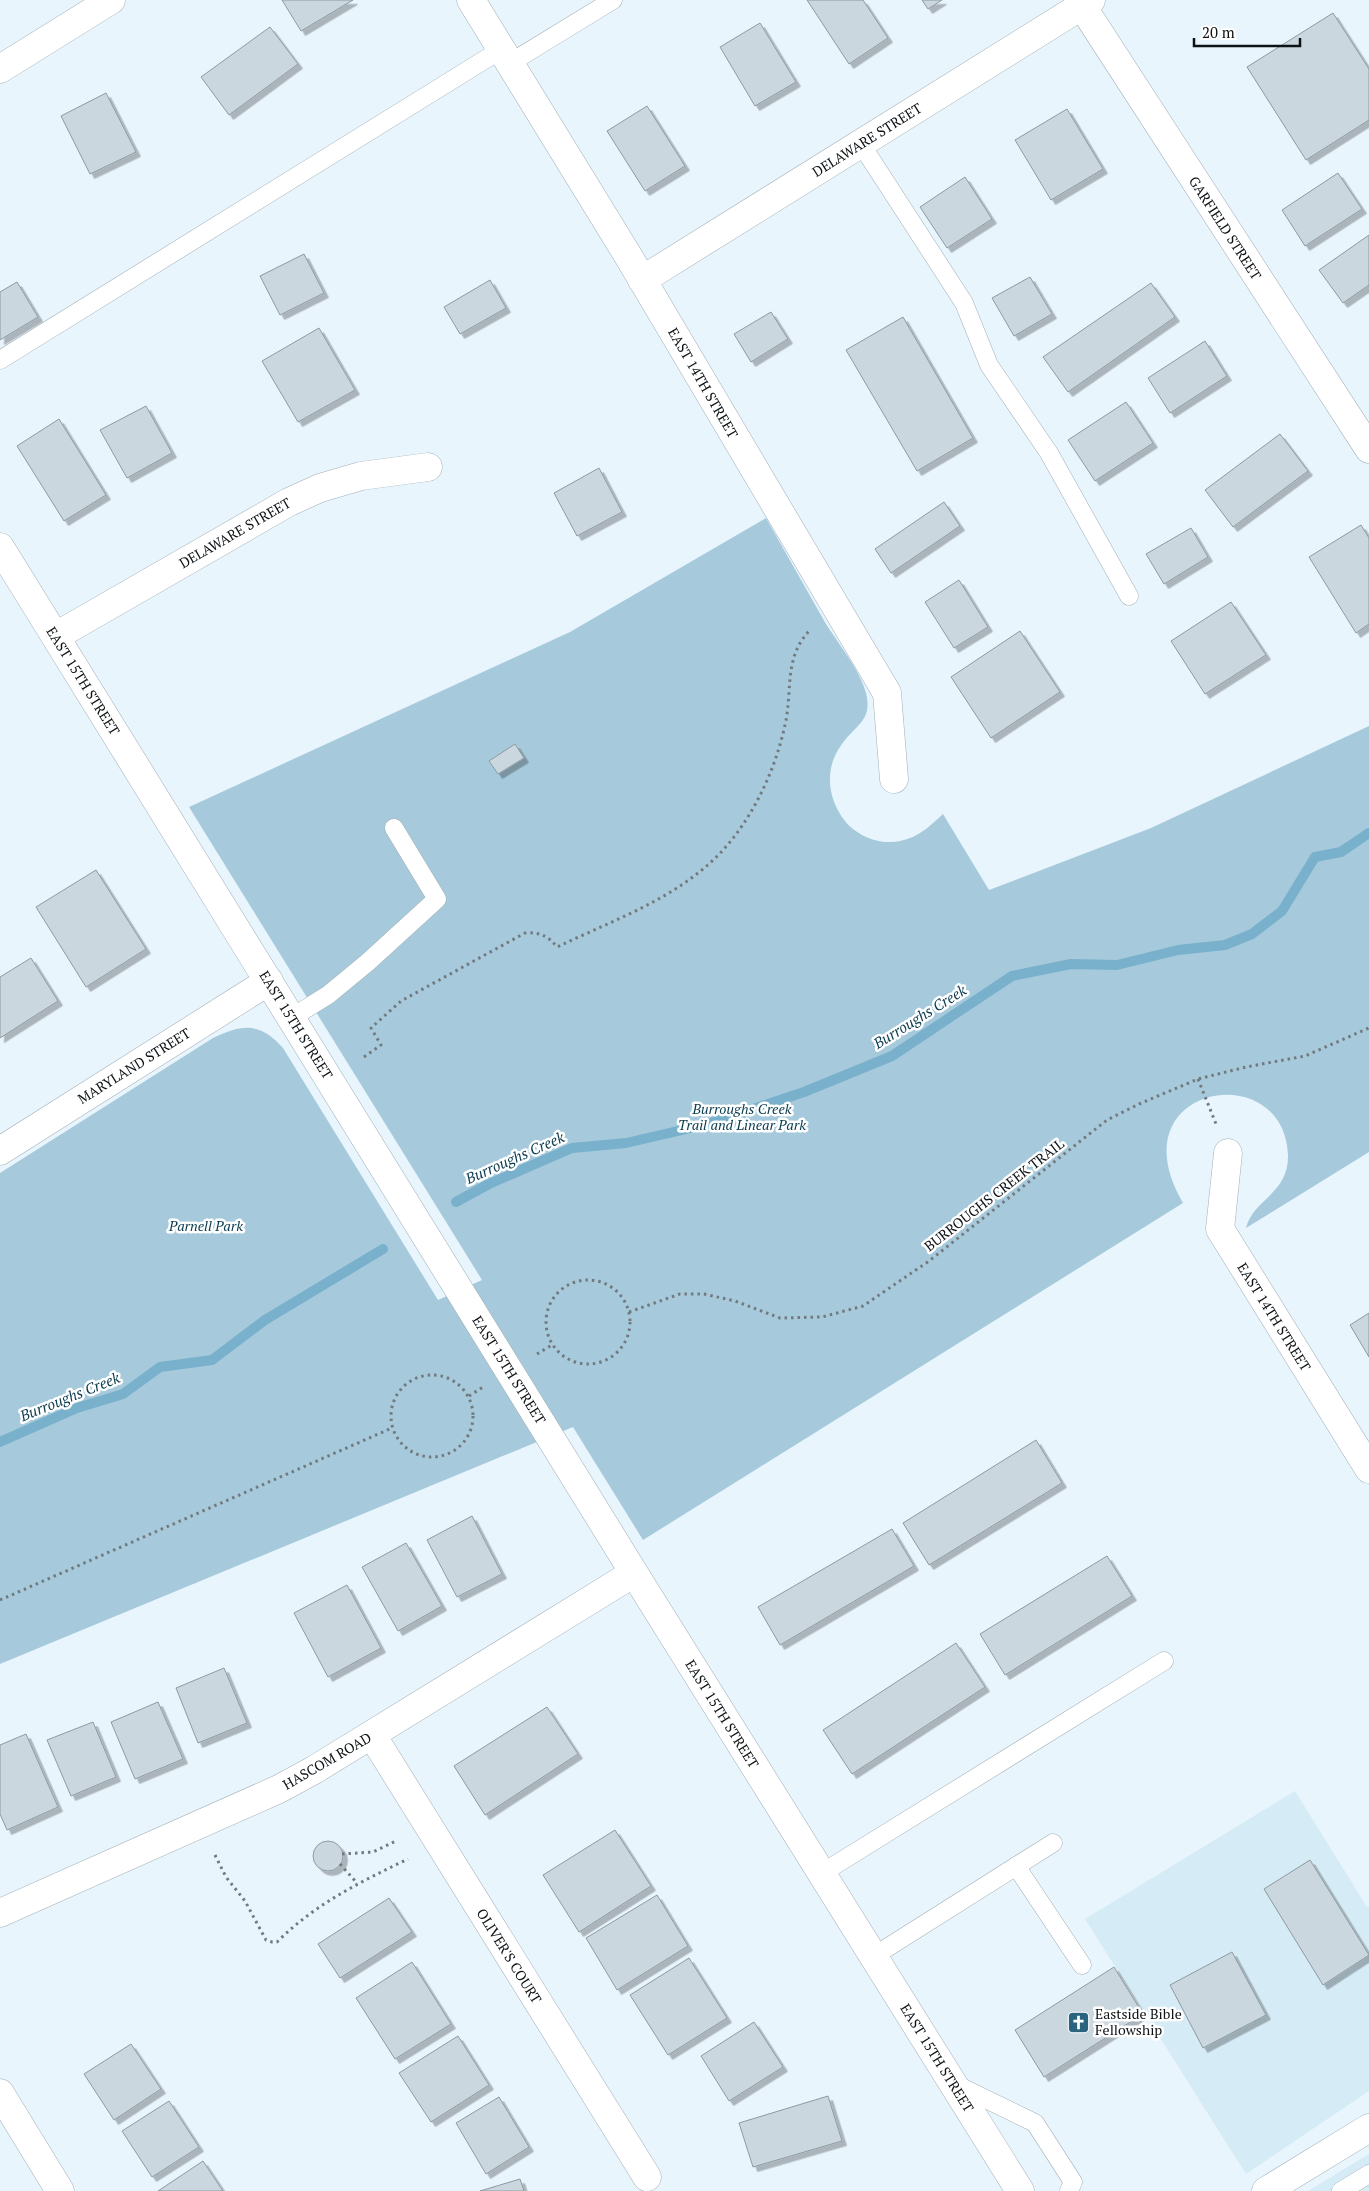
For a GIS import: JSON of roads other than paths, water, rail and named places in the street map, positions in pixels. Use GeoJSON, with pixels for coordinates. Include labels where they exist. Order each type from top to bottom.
{"type":"FeatureCollection","features":[{"type":"Feature","properties":{"kind":"street"},"geometry":{"type":"LineString","coordinates":[[0,69],[111,0]]}},
{"type":"Feature","properties":{"kind":"street","name":"EAST 14TH STREET"},"geometry":{"type":"LineString","coordinates":[[471,0],[642,280],[887,693],[894,779]]}},
{"type":"Feature","properties":{"kind":"street","name":"DELAWARE STREET"},"geometry":{"type":"LineString","coordinates":[[642,280],[1086,3]]}},
{"type":"Feature","properties":{"kind":"street","name":"GARFIELD STREET"},"geometry":{"type":"LineString","coordinates":[[1086,3],[1369,450]]}},
{"type":"Feature","properties":{"kind":"street","name":"DELAWARE STREET"},"geometry":{"type":"LineString","coordinates":[[56,636],[289,502],[320,488],[360,476],[428,466]]}},
{"type":"Feature","properties":{"kind":"street","name":"EAST 15TH STREET"},"geometry":{"type":"LineString","coordinates":[[0,547],[634,1574],[1020,2191]]}},
{"type":"Feature","properties":{"kind":"street","name":"MARYLAND STREET"},"geometry":{"type":"LineString","coordinates":[[0,1151],[269,981]]}},
{"type":"Feature","properties":{"kind":"street","name":"EAST 14TH STREET"},"geometry":{"type":"LineString","coordinates":[[1228,1153],[1220,1229],[1369,1470]]}},
{"type":"Feature","properties":{"kind":"street","name":"HASCOM ROAD"},"geometry":{"type":"LineString","coordinates":[[0,1913],[279,1789],[372,1735],[634,1574]]}},
{"type":"Feature","properties":{"kind":"street","name":"OLIVER'S COURT"},"geometry":{"type":"LineString","coordinates":[[372,1735],[647,2177]]}},
{"type":"Feature","properties":{"kind":"street"},"geometry":{"type":"LineString","coordinates":[[0,2094],[60,2191]]}},
{"type":"Feature","properties":{"kind":"street"},"geometry":{"type":"LineString","coordinates":[[1266,2191],[1369,2128]]}},
{"type":"Feature","properties":{"kind":"lane"},"geometry":{"type":"LineString","coordinates":[[0,360],[506,56],[613,0]]}},
{"type":"Feature","properties":{"kind":"lane"},"geometry":{"type":"LineString","coordinates":[[861,144],[964,303],[989,366],[1049,453],[1130,596]]}},
{"type":"Feature","properties":{"kind":"lane"},"geometry":{"type":"LineString","coordinates":[[291,1018],[328,995],[368,962],[437,899],[394,828]]}},
{"type":"Feature","properties":{"kind":"lane"},"geometry":{"type":"LineString","coordinates":[[822,1873],[1164,1661]]}},
{"type":"Feature","properties":{"kind":"lane"},"geometry":{"type":"LineString","coordinates":[[874,1956],[1053,1843]]}},
{"type":"Feature","properties":{"kind":"lane"},"geometry":{"type":"LineString","coordinates":[[1016,1866],[1082,1965]]}},
{"type":"Feature","properties":{"kind":"lane"},"geometry":{"type":"LineString","coordinates":[[952,2082],[1034,2123],[1073,2182],[1069,2191]]}},
{"type":"Feature","properties":{"kind":"lane"},"geometry":{"type":"LineString","coordinates":[[1341,2191],[1369,2174]]}},
{"type":"Feature","properties":{"kind":"waterway","name":"Burroughs Creek"},"geometry":{"type":"LineString","coordinates":[[456,1202],[489,1184],[572,1148],[626,1143],[708,1124],[804,1092],[892,1056],[1012,976],[1071,964],[1117,965],[1178,950],[1225,945],[1252,934],[1282,911],[1315,857],[1341,852],[1369,833]]}},
{"type":"Feature","properties":{"kind":"waterway","name":"Burroughs Creek"},"geometry":{"type":"LineString","coordinates":[[0,1442],[77,1408],[123,1394],[160,1367],[212,1360],[265,1320],[383,1249]]}},
{"type":"Feature","properties":{"kind":"place","name":"Eastside Bible Fellowship"},"geometry":{"type":"Point","coordinates":[1079,2022]}},
{"type":"Feature","properties":{"kind":"park label","name":"Burroughs Creek Trail and Linear Park"},"geometry":{"type":"Point","coordinates":[742,1118]}},
{"type":"Feature","properties":{"kind":"park label","name":"Parnell Park"},"geometry":{"type":"Point","coordinates":[206,1226]}}]}
